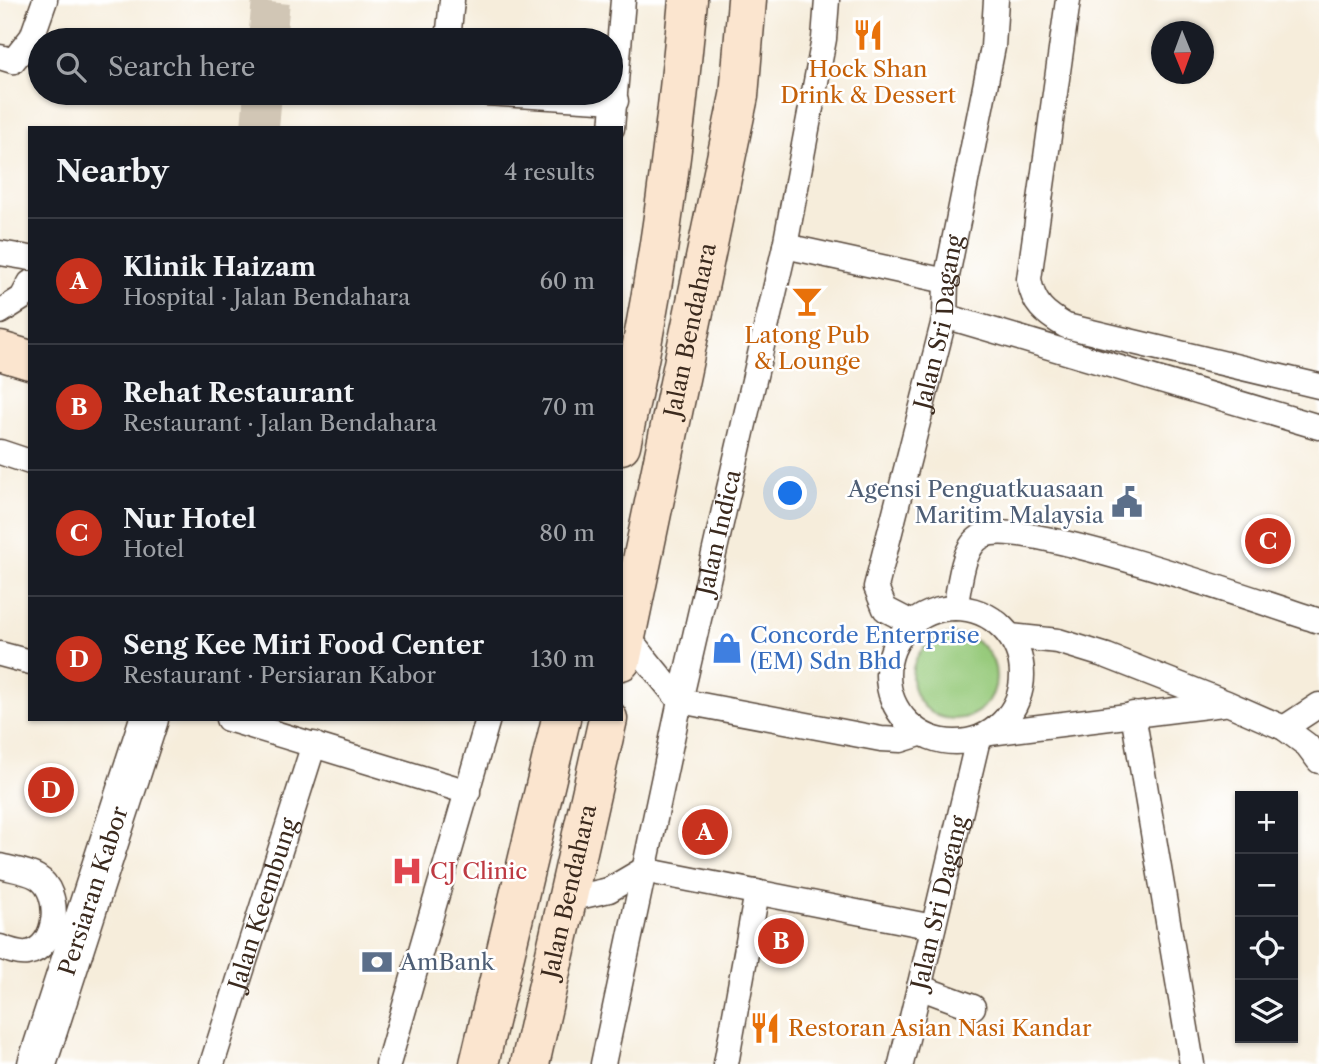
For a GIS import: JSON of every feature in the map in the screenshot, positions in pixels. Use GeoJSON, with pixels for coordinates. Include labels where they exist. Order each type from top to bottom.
{"type":"FeatureCollection","features":[{"type":"Feature","properties":{"kind":"street","name":"Jalan Bendahara"},"geometry":{"type":"LineString","coordinates":[[623,431],[628,395],[650,314],[677,124],[688,0]]}},
{"type":"Feature","properties":{"kind":"street","name":"Jalan Bendahara"},"geometry":{"type":"LineString","coordinates":[[624,648],[635,537],[738,96],[747,0]]}},
{"type":"Feature","properties":{"kind":"street"},"geometry":{"type":"LineString","coordinates":[[0,351],[28,359]]}},
{"type":"Feature","properties":{"kind":"street","name":"Persiaran Kabor"},"geometry":{"type":"LineString","coordinates":[[37,1064],[148,721]]}},
{"type":"Feature","properties":{"kind":"street","name":"Jalan Bendahara"},"geometry":{"type":"LineString","coordinates":[[479,1064],[561,721]]}},
{"type":"Feature","properties":{"kind":"street","name":"Jalan Bendahara"},"geometry":{"type":"LineString","coordinates":[[530,1064],[608,721]]}},
{"type":"Feature","properties":{"kind":"lane"},"geometry":{"type":"LineString","coordinates":[[35,28],[45,0]]}},
{"type":"Feature","properties":{"kind":"lane"},"geometry":{"type":"LineString","coordinates":[[449,28],[452,0]]}},
{"type":"Feature","properties":{"kind":"lane"},"geometry":{"type":"LineString","coordinates":[[621,28],[623,0]]}},
{"type":"Feature","properties":{"kind":"lane","name":"Jalan Indica"},"geometry":{"type":"LineString","coordinates":[[603,1064],[680,701],[785,246],[824,39],[827,0]]}},
{"type":"Feature","properties":{"kind":"lane","name":"Jalan Sri Dagang"},"geometry":{"type":"LineString","coordinates":[[912,623],[885,609],[876,587],[945,316],[946,281],[993,47],[996,0]]}},
{"type":"Feature","properties":{"kind":"lane"},"geometry":{"type":"LineString","coordinates":[[1068,0],[1029,279],[1032,298],[1045,314],[1066,326],[1319,386]]}},
{"type":"Feature","properties":{"kind":"lane"},"geometry":{"type":"LineString","coordinates":[[0,57],[13,61],[28,42]]}},
{"type":"Feature","properties":{"kind":"lane"},"geometry":{"type":"LineString","coordinates":[[612,126],[615,105]]}},
{"type":"Feature","properties":{"kind":"lane"},"geometry":{"type":"LineString","coordinates":[[785,246],[946,281]]}},
{"type":"Feature","properties":{"kind":"lane"},"geometry":{"type":"LineString","coordinates":[[0,253],[28,258]]}},
{"type":"Feature","properties":{"kind":"lane"},"geometry":{"type":"LineString","coordinates":[[0,312],[22,298],[28,287]]}},
{"type":"Feature","properties":{"kind":"lane"},"geometry":{"type":"LineString","coordinates":[[945,316],[1319,427]]}},
{"type":"Feature","properties":{"kind":"lane"},"geometry":{"type":"LineString","coordinates":[[0,452],[28,461]]}},
{"type":"Feature","properties":{"kind":"lane"},"geometry":{"type":"LineString","coordinates":[[955,608],[969,545],[983,535],[1004,531],[1061,540],[1319,621]]}},
{"type":"Feature","properties":{"kind":"lane"},"geometry":{"type":"LineString","coordinates":[[984,736],[1015,706],[1021,689],[1023,670],[1019,653],[1010,636],[995,621],[976,611],[955,608],[932,612],[912,623],[897,639],[888,659],[887,680],[892,701],[903,720],[920,734],[939,741],[958,743],[984,736],[1227,703]]}},
{"type":"Feature","properties":{"kind":"lane"},"geometry":{"type":"LineString","coordinates":[[1010,636],[1058,641],[1107,656],[1227,703],[1284,728],[1307,745],[1319,761]]}},
{"type":"Feature","properties":{"kind":"lane"},"geometry":{"type":"LineString","coordinates":[[624,648],[680,701],[881,739],[901,740],[920,734]]}},
{"type":"Feature","properties":{"kind":"lane"},"geometry":{"type":"LineString","coordinates":[[0,654],[28,661]]}},
{"type":"Feature","properties":{"kind":"lane"},"geometry":{"type":"LineString","coordinates":[[1284,728],[1319,705]]}},
{"type":"Feature","properties":{"kind":"lane"},"geometry":{"type":"LineString","coordinates":[[1133,714],[1192,1064]]}},
{"type":"Feature","properties":{"kind":"lane"},"geometry":{"type":"LineString","coordinates":[[235,721],[468,792]]}},
{"type":"Feature","properties":{"kind":"lane"},"geometry":{"type":"LineString","coordinates":[[388,1064],[487,721]]}},
{"type":"Feature","properties":{"kind":"lane","name":"Jalan Sri Dagang"},"geometry":{"type":"LineString","coordinates":[[901,1064],[933,927],[984,736]]}},
{"type":"Feature","properties":{"kind":"lane","name":"Jalan Keembung"},"geometry":{"type":"LineString","coordinates":[[212,1064],[314,744]]}},
{"type":"Feature","properties":{"kind":"lane"},"geometry":{"type":"LineString","coordinates":[[0,866],[37,877],[52,896],[54,911],[52,928],[34,950],[25,953],[0,947]]}},
{"type":"Feature","properties":{"kind":"lane"},"geometry":{"type":"LineString","coordinates":[[565,901],[609,890],[643,870],[933,927]]}},
{"type":"Feature","properties":{"kind":"lane"},"geometry":{"type":"LineString","coordinates":[[726,1064],[757,892]]}},
{"type":"Feature","properties":{"kind":"lane"},"geometry":{"type":"LineString","coordinates":[[919,987],[973,1007]]}},
{"type":"Feature","properties":{"kind":"green space"},"geometry":{"type":"Polygon","coordinates":[[[954,635],[970,638],[984,647],[993,661],[996,677],[993,693],[984,707],[970,716],[954,719],[938,716],[924,707],[915,693],[912,677],[915,661],[924,647],[938,638],[954,635]]]}},
{"type":"Feature","properties":{"kind":"tunnel"},"geometry":{"type":"LineString","coordinates":[[268,28],[271,0]]}},
{"type":"Feature","properties":{"kind":"tunnel"},"geometry":{"type":"LineString","coordinates":[[260,126],[262,105]]}},
{"type":"Feature","properties":{"kind":"place","name":"Hock Shan Drink & Dessert"},"geometry":{"type":"Point","coordinates":[868,35]}},
{"type":"Feature","properties":{"kind":"place","name":"Latong Pub & Lounge"},"geometry":{"type":"Point","coordinates":[807,301]}},
{"type":"Feature","properties":{"kind":"place","name":"Agensi Penguatkuasaan Maritim Malaysia"},"geometry":{"type":"Point","coordinates":[1127,502]}},
{"type":"Feature","properties":{"kind":"place","name":"Nur Hotel"},"geometry":{"type":"Point","coordinates":[1268,541]}},
{"type":"Feature","properties":{"kind":"place","name":"Concorde Enterprise (EM) Sdn Bhd"},"geometry":{"type":"Point","coordinates":[727,648]}},
{"type":"Feature","properties":{"kind":"place","name":"Seng Kee Miri Food Center"},"geometry":{"type":"Point","coordinates":[51,790]}},
{"type":"Feature","properties":{"kind":"place","name":"Klinik Haizam"},"geometry":{"type":"Point","coordinates":[705,832]}},
{"type":"Feature","properties":{"kind":"place","name":"CJ Clinic"},"geometry":{"type":"Point","coordinates":[407,871]}},
{"type":"Feature","properties":{"kind":"place","name":"Rehat Restaurant"},"geometry":{"type":"Point","coordinates":[781,941]}},
{"type":"Feature","properties":{"kind":"place","name":"AmBank"},"geometry":{"type":"Point","coordinates":[377,962]}},
{"type":"Feature","properties":{"kind":"place","name":"Restoran Asian Nasi Kandar"},"geometry":{"type":"Point","coordinates":[765,1028]}}]}
